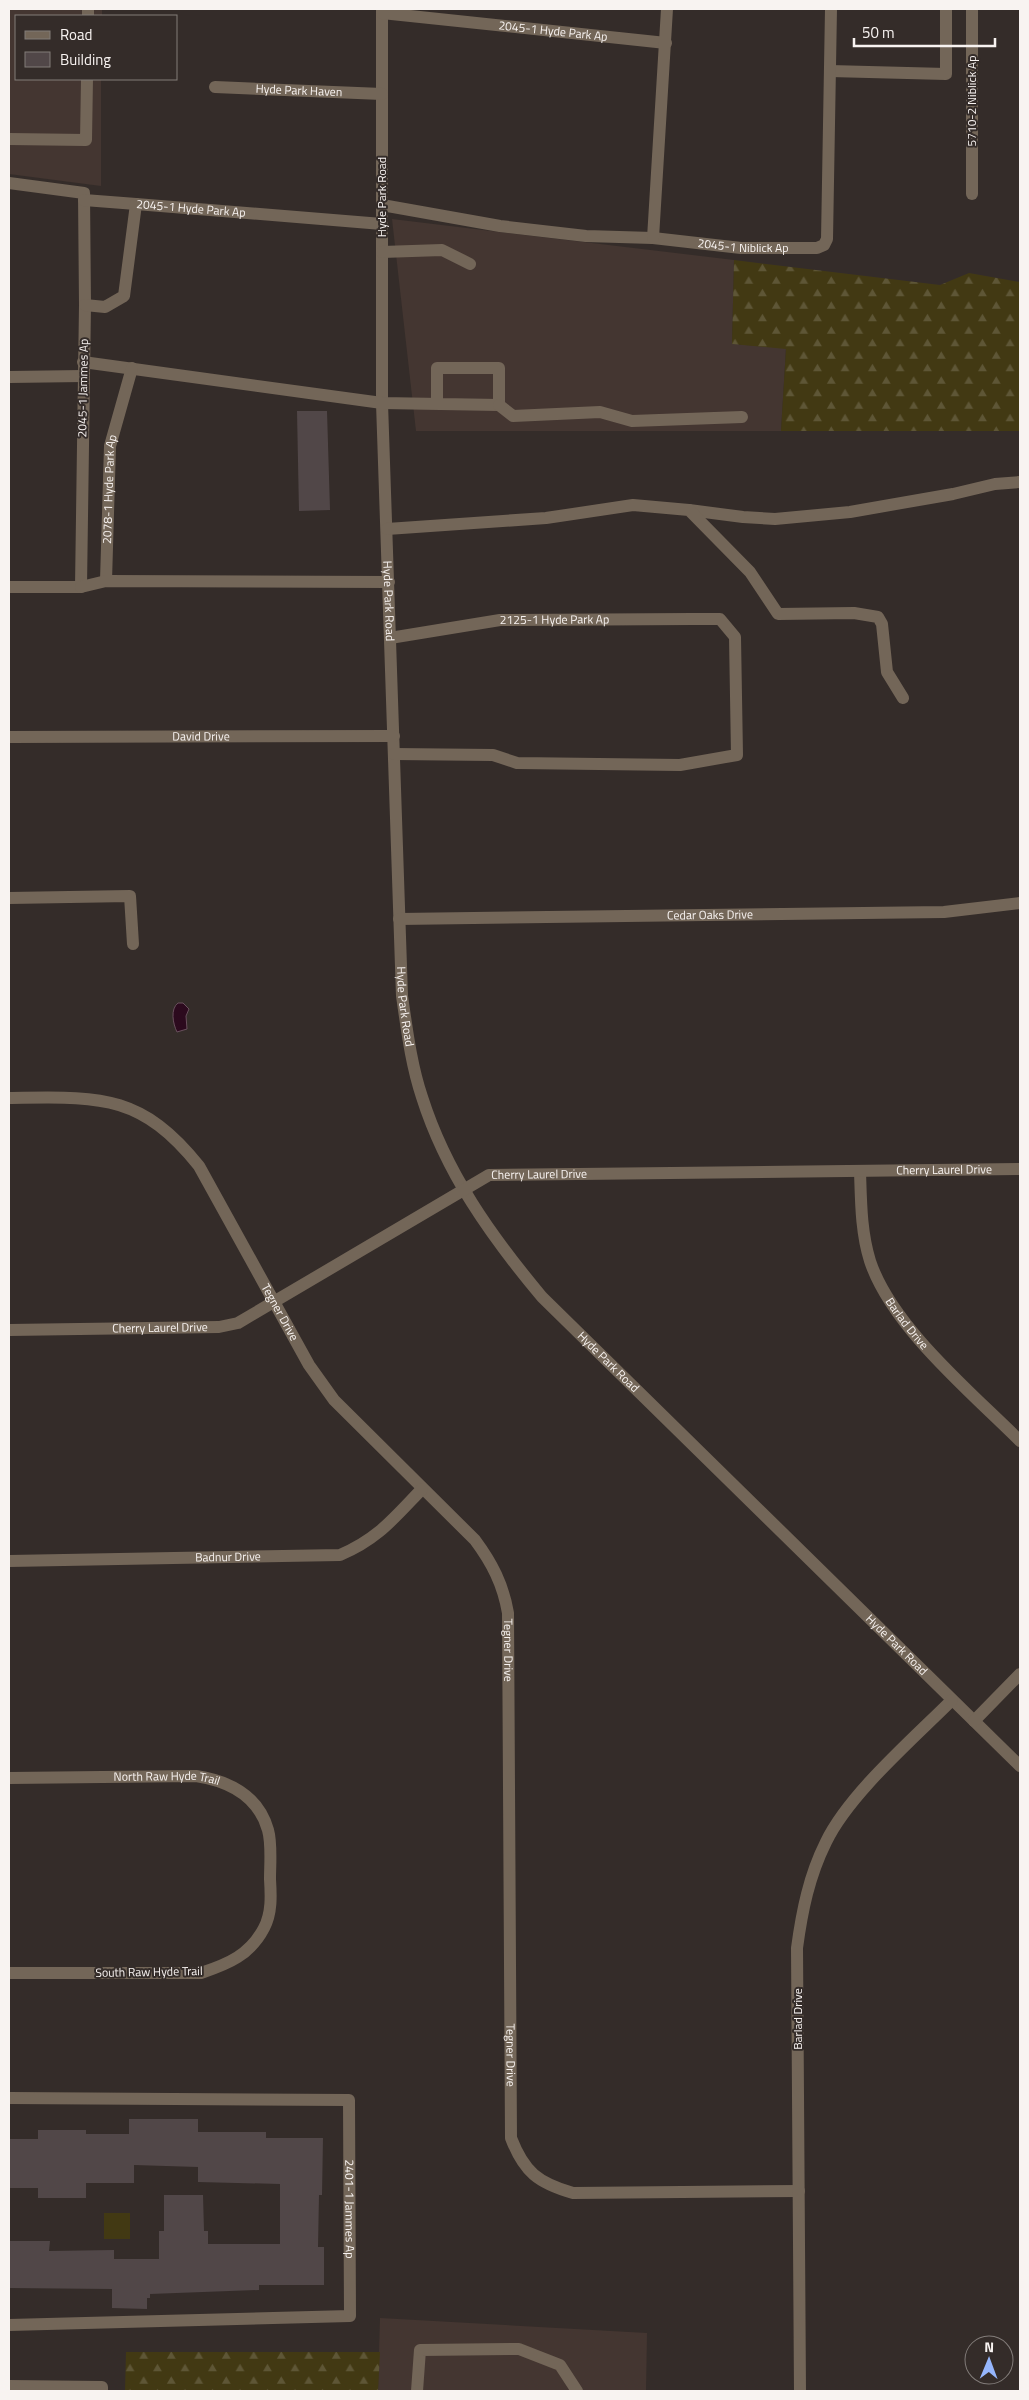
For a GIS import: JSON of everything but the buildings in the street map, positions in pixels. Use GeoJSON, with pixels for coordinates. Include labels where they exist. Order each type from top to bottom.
{"type":"FeatureCollection","features":[{"type":"Feature","properties":{"kind":"street"},"geometry":{"type":"LineString","coordinates":[[382,205],[500,226],[586,236],[653,238],[667,9]]}},
{"type":"Feature","properties":{"kind":"street","name":"2045-1 Niblick Ap"},"geometry":{"type":"LineString","coordinates":[[653,238],[741,248],[817,248],[824,246],[827,239],[831,9]]}},
{"type":"Feature","properties":{"kind":"street"},"geometry":{"type":"LineString","coordinates":[[830,71],[946,74],[946,9]]}},
{"type":"Feature","properties":{"kind":"street","name":"5710-2 Niblick Ap"},"geometry":{"type":"LineString","coordinates":[[972,9],[972,194]]}},
{"type":"Feature","properties":{"kind":"street","name":"2045-1 Hyde Park Ap"},"geometry":{"type":"LineString","coordinates":[[382,11],[666,43]]}},
{"type":"Feature","properties":{"kind":"street","name":"Hyde Park Road"},"geometry":{"type":"LineString","coordinates":[[382,11],[382,403],[399,919],[402,996],[409,1046],[422,1097],[462,1190],[508,1257],[542,1297],[1020,1766]]}},
{"type":"Feature","properties":{"kind":"street"},"geometry":{"type":"LineString","coordinates":[[9,139],[86,140],[87,80]]}},
{"type":"Feature","properties":{"kind":"street","name":"Hyde Park Haven"},"geometry":{"type":"LineString","coordinates":[[215,87],[382,94]]}},
{"type":"Feature","properties":{"kind":"street"},"geometry":{"type":"LineString","coordinates":[[9,183],[84,193],[84,200],[136,204]]}},
{"type":"Feature","properties":{"kind":"street","name":"2045-1 Jammes Ap"},"geometry":{"type":"LineString","coordinates":[[81,587],[84,200]]}},
{"type":"Feature","properties":{"kind":"street","name":"2045-1 Hyde Park Ap"},"geometry":{"type":"LineString","coordinates":[[84,305],[105,308],[124,296],[136,204],[382,224]]}},
{"type":"Feature","properties":{"kind":"street"},"geometry":{"type":"LineString","coordinates":[[382,252],[442,250],[470,264]]}},
{"type":"Feature","properties":{"kind":"street"},"geometry":{"type":"LineString","coordinates":[[83,362],[382,403],[500,405],[513,416],[600,412],[632,421],[742,417]]}},
{"type":"Feature","properties":{"kind":"street","name":"2078-1 Hyde Park Ap"},"geometry":{"type":"LineString","coordinates":[[106,581],[110,446],[132,368]]}},
{"type":"Feature","properties":{"kind":"street"},"geometry":{"type":"LineString","coordinates":[[437,404],[437,368],[499,368],[500,405]]}},
{"type":"Feature","properties":{"kind":"street"},"geometry":{"type":"LineString","coordinates":[[9,377],[83,376]]}},
{"type":"Feature","properties":{"kind":"street"},"geometry":{"type":"LineString","coordinates":[[387,529],[546,518],[633,504],[775,519],[850,512],[953,494],[995,484],[1020,482]]}},
{"type":"Feature","properties":{"kind":"street"},"geometry":{"type":"LineString","coordinates":[[689,510],[750,572],[778,614],[854,614],[878,617],[882,624],[887,672],[904,698]]}},
{"type":"Feature","properties":{"kind":"street"},"geometry":{"type":"LineString","coordinates":[[9,587],[81,587],[106,581],[389,582]]}},
{"type":"Feature","properties":{"kind":"street","name":"2125-1 Hyde Park Ap"},"geometry":{"type":"LineString","coordinates":[[390,638],[500,620],[720,619],[735,637],[736,755],[670,764],[516,763],[493,755],[394,754]]}},
{"type":"Feature","properties":{"kind":"street","name":"David Drive"},"geometry":{"type":"LineString","coordinates":[[9,738],[394,736]]}},
{"type":"Feature","properties":{"kind":"street"},"geometry":{"type":"LineString","coordinates":[[9,898],[130,896],[133,944]]}},
{"type":"Feature","properties":{"kind":"street","name":"Cedar Oaks Drive"},"geometry":{"type":"LineString","coordinates":[[399,919],[944,912],[1020,903]]}},
{"type":"Feature","properties":{"kind":"street","name":"Tegner Drive"},"geometry":{"type":"LineString","coordinates":[[9,1098],[75,1098],[129,1107],[157,1122],[181,1143],[199,1166],[309,1365],[334,1400],[474,1540],[492,1563],[504,1591],[508,1613],[512,2138],[519,2158],[532,2175],[551,2187],[572,2193],[799,2191]]}},
{"type":"Feature","properties":{"kind":"street","name":"Cherry Laurel Drive"},"geometry":{"type":"LineString","coordinates":[[9,1330],[219,1327],[238,1323],[489,1175],[1020,1169]]}},
{"type":"Feature","properties":{"kind":"street","name":"Barlad Drive"},"geometry":{"type":"LineString","coordinates":[[860,1171],[862,1224],[870,1261],[882,1290],[903,1321],[924,1345],[1020,1441]]}},
{"type":"Feature","properties":{"kind":"street","name":"Badnur Drive"},"geometry":{"type":"LineString","coordinates":[[9,1561],[340,1555],[362,1546],[382,1531],[422,1489]]}},
{"type":"Feature","properties":{"kind":"street"},"geometry":{"type":"LineString","coordinates":[[974,1721],[1020,1674]]}},
{"type":"Feature","properties":{"kind":"street","name":"Barlad Drive"},"geometry":{"type":"LineString","coordinates":[[800,2391],[797,1948],[802,1912],[813,1872],[827,1840],[847,1810],[864,1790],[952,1700]]}},
{"type":"Feature","properties":{"kind":"street","name":"North Raw Hyde Trail"},"geometry":{"type":"LineString","coordinates":[[9,1778],[196,1776],[218,1779],[237,1788],[258,1809],[268,1830],[270,1861]]}},
{"type":"Feature","properties":{"kind":"street","name":"South Raw Hyde Trail"},"geometry":{"type":"LineString","coordinates":[[9,1973],[201,1973],[230,1964],[250,1948],[265,1927],[271,1904],[270,1861]]}},
{"type":"Feature","properties":{"kind":"street","name":"2401-1 Jammes Ap"},"geometry":{"type":"LineString","coordinates":[[9,2098],[223,2097],[349,2100],[350,2316],[9,2325]]}},
{"type":"Feature","properties":{"kind":"street"},"geometry":{"type":"LineString","coordinates":[[416,2391],[420,2350],[519,2349],[560,2365],[577,2391]]}},
{"type":"Feature","properties":{"kind":"street"},"geometry":{"type":"LineString","coordinates":[[9,2386],[102,2387],[102,2391]]}},
{"type":"Feature","properties":{"kind":"shaded area"},"geometry":{"type":"Polygon","coordinates":[[[9,9],[102,9],[102,15],[15,15],[15,80],[101,80],[101,186],[9,174],[9,9]]]}},
{"type":"Feature","properties":{"kind":"shaded area"},"geometry":{"type":"Polygon","coordinates":[[[392,219],[734,260],[732,344],[786,348],[781,431],[416,431],[392,219]]]}},
{"type":"Feature","properties":{"kind":"shaded area"},"geometry":{"type":"Polygon","coordinates":[[[178,1003],[183,1003],[189,1009],[186,1016],[187,1029],[177,1032],[173,1021],[173,1013],[178,1003]]]}},
{"type":"Feature","properties":{"kind":"shaded area"},"geometry":{"type":"Polygon","coordinates":[[[380,2318],[647,2333],[646,2391],[378,2391],[380,2318]]]}},
{"type":"Feature","properties":{"kind":"green space"},"geometry":{"type":"Polygon","coordinates":[[[734,260],[940,285],[969,273],[1020,282],[1020,431],[781,431],[786,349],[732,344],[734,260]]]}},
{"type":"Feature","properties":{"kind":"green space"},"geometry":{"type":"Polygon","coordinates":[[[104,2213],[130,2213],[130,2239],[104,2239],[104,2213]]]}},
{"type":"Feature","properties":{"kind":"green space"},"geometry":{"type":"Polygon","coordinates":[[[126,2352],[380,2352],[378,2391],[125,2391],[126,2352]]]}}]}
